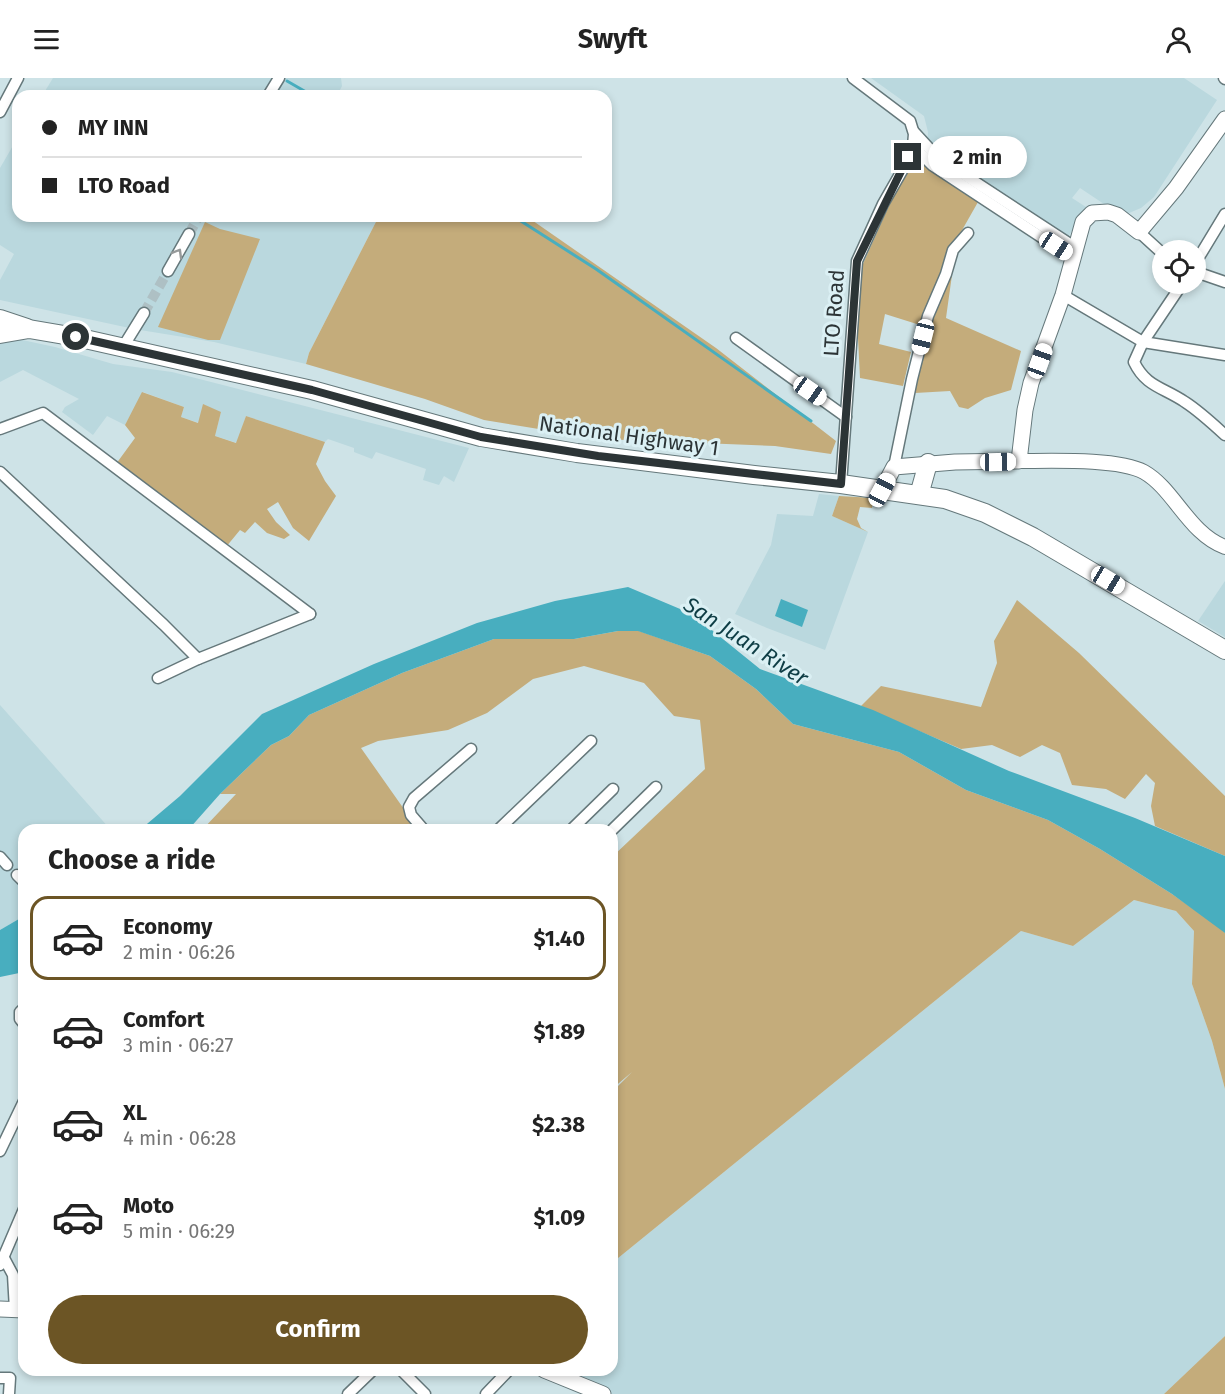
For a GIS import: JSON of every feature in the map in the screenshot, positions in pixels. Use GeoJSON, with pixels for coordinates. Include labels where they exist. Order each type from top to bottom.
{"type":"FeatureCollection","features":[{"type":"Feature","properties":{"kind":"highway"},"geometry":{"type":"LineString","coordinates":[[0,319],[29,329]]}},
{"type":"Feature","properties":{"kind":"highway","name":"National Highway 1"},"geometry":{"type":"LineString","coordinates":[[0,334],[29,329],[123,347],[312,390],[481,437],[598,456],[841,484],[945,500],[985,513],[1033,537],[1225,651]]}},
{"type":"Feature","properties":{"kind":"highway"},"geometry":{"type":"LineString","coordinates":[[919,495],[928,464]]}},
{"type":"Feature","properties":{"kind":"main road"},"geometry":{"type":"LineString","coordinates":[[882,490],[894,466],[1019,461],[1031,383],[1064,295],[1083,222],[1087,217],[1098,212],[1117,215],[1139,232],[1176,188],[1225,118]]}},
{"type":"Feature","properties":{"kind":"main road"},"geometry":{"type":"LineString","coordinates":[[559,1376],[603,1394]]}},
{"type":"Feature","properties":{"kind":"street"},"geometry":{"type":"LineString","coordinates":[[0,112],[18,78]]}},
{"type":"Feature","properties":{"kind":"street"},"geometry":{"type":"LineString","coordinates":[[853,78],[910,121],[914,132],[937,157],[1075,253]]}},
{"type":"Feature","properties":{"kind":"street","name":"LTO Road"},"geometry":{"type":"LineString","coordinates":[[841,484],[857,261],[913,146],[914,132]]}},
{"type":"Feature","properties":{"kind":"street"},"geometry":{"type":"LineString","coordinates":[[913,146],[932,165],[1075,253]]}},
{"type":"Feature","properties":{"kind":"street"},"geometry":{"type":"LineString","coordinates":[[1206,245],[1225,214]]}},
{"type":"Feature","properties":{"kind":"street"},"geometry":{"type":"LineString","coordinates":[[1139,232],[1152,244]]}},
{"type":"Feature","properties":{"kind":"street"},"geometry":{"type":"LineString","coordinates":[[894,466],[928,316],[946,274],[953,250],[968,233]]}},
{"type":"Feature","properties":{"kind":"street"},"geometry":{"type":"LineString","coordinates":[[168,271],[189,234]]}},
{"type":"Feature","properties":{"kind":"street"},"geometry":{"type":"LineString","coordinates":[[1206,275],[1225,282]]}},
{"type":"Feature","properties":{"kind":"street"},"geometry":{"type":"LineString","coordinates":[[1175,294],[1143,342],[1134,362],[1139,373],[1148,382],[1183,400],[1225,435]]}},
{"type":"Feature","properties":{"kind":"street"},"geometry":{"type":"LineString","coordinates":[[1064,295],[1143,342],[1225,356]]}},
{"type":"Feature","properties":{"kind":"street"},"geometry":{"type":"LineString","coordinates":[[123,347],[144,313]]}},
{"type":"Feature","properties":{"kind":"street"},"geometry":{"type":"LineString","coordinates":[[736,338],[846,417]]}},
{"type":"Feature","properties":{"kind":"street"},"geometry":{"type":"LineString","coordinates":[[0,429],[43,413],[310,614],[198,658],[158,678]]}},
{"type":"Feature","properties":{"kind":"street"},"geometry":{"type":"LineString","coordinates":[[1019,461],[1065,460],[1106,464],[1143,472],[1160,486],[1191,522],[1216,544],[1225,548]]}},
{"type":"Feature","properties":{"kind":"street"},"geometry":{"type":"LineString","coordinates":[[0,472],[198,658]]}},
{"type":"Feature","properties":{"kind":"street"},"geometry":{"type":"LineString","coordinates":[[504,824],[591,741]]}},
{"type":"Feature","properties":{"kind":"street"},"geometry":{"type":"LineString","coordinates":[[419,824],[411,815],[409,807],[414,798],[471,749]]}},
{"type":"Feature","properties":{"kind":"street"},"geometry":{"type":"LineString","coordinates":[[618,824],[656,787]]}},
{"type":"Feature","properties":{"kind":"street"},"geometry":{"type":"LineString","coordinates":[[577,824],[613,789]]}},
{"type":"Feature","properties":{"kind":"street"},"geometry":{"type":"LineString","coordinates":[[0,1151],[18,1114]]}},
{"type":"Feature","properties":{"kind":"street"},"geometry":{"type":"LineString","coordinates":[[13,1310],[12,1275],[3,1258],[18,1223]]}},
{"type":"Feature","properties":{"kind":"street"},"geometry":{"type":"LineString","coordinates":[[348,1394],[366,1376]]}},
{"type":"Feature","properties":{"kind":"street"},"geometry":{"type":"LineString","coordinates":[[407,1376],[425,1394]]}},
{"type":"Feature","properties":{"kind":"street"},"geometry":{"type":"LineString","coordinates":[[486,1394],[503,1376]]}},
{"type":"Feature","properties":{"kind":"street"},"geometry":{"type":"LineString","coordinates":[[0,1378],[10,1378],[9,1394]]}},
{"type":"Feature","properties":{"kind":"shaded area"},"geometry":{"type":"Polygon","coordinates":[[[53,78],[341,78],[342,86],[340,90],[46,90],[53,78]]]}},
{"type":"Feature","properties":{"kind":"shaded area"},"geometry":{"type":"Polygon","coordinates":[[[871,78],[1184,78],[1217,100],[1154,197],[1141,208],[1129,213],[1113,210],[1080,188],[1072,198],[1086,207],[1067,239],[927,146],[928,132],[924,116],[871,78]]]}},
{"type":"Feature","properties":{"kind":"shaded area"},"geometry":{"type":"Polygon","coordinates":[[[919,139],[982,195],[957,239],[946,318],[1021,351],[1011,390],[985,398],[968,409],[959,407],[950,391],[915,393],[920,325],[885,314],[879,344],[911,352],[903,386],[860,378],[857,318],[862,266],[919,139]]]}},
{"type":"Feature","properties":{"kind":"shaded area"},"geometry":{"type":"Polygon","coordinates":[[[12,147],[12,222],[376,222],[309,353],[306,364],[214,342],[134,329],[0,300],[0,280],[14,254],[0,245],[0,168],[12,147]]]}},
{"type":"Feature","properties":{"kind":"shaded area"},"geometry":{"type":"Polygon","coordinates":[[[205,222],[220,229],[260,239],[220,340],[208,340],[158,327],[205,222]]]}},
{"type":"Feature","properties":{"kind":"shaded area"},"geometry":{"type":"Polygon","coordinates":[[[376,222],[535,222],[716,348],[836,441],[831,454],[775,446],[600,439],[484,420],[425,399],[306,364],[309,353],[376,222]]]}},
{"type":"Feature","properties":{"kind":"shaded area"},"geometry":{"type":"Polygon","coordinates":[[[13,338],[55,347],[113,364],[172,372],[469,448],[454,482],[444,476],[439,485],[423,480],[426,469],[376,452],[372,459],[354,452],[354,448],[328,439],[325,442],[246,416],[237,443],[215,436],[221,412],[199,423],[181,417],[184,407],[143,392],[125,425],[107,416],[93,435],[62,412],[65,407],[79,399],[23,370],[0,382],[0,340],[13,338]]]}},
{"type":"Feature","properties":{"kind":"shaded area"},"geometry":{"type":"Polygon","coordinates":[[[142,392],[184,407],[181,417],[198,423],[203,404],[221,412],[215,436],[236,443],[246,416],[325,442],[316,464],[336,496],[309,541],[293,528],[278,502],[267,509],[276,522],[290,535],[284,539],[267,533],[255,522],[245,533],[240,530],[226,547],[116,464],[135,438],[125,425],[142,392]]]}},
{"type":"Feature","properties":{"kind":"shaded area"},"geometry":{"type":"Polygon","coordinates":[[[819,494],[839,496],[832,516],[868,532],[825,650],[735,614],[771,545],[777,514],[813,516],[819,494]]]}},
{"type":"Feature","properties":{"kind":"shaded area"},"geometry":{"type":"Polygon","coordinates":[[[839,496],[874,498],[872,508],[860,507],[857,519],[861,528],[868,532],[832,516],[839,496]]]}},
{"type":"Feature","properties":{"kind":"shaded area"},"geometry":{"type":"Polygon","coordinates":[[[1225,581],[1225,637],[1198,621],[1225,581]]]}},
{"type":"Feature","properties":{"kind":"shaded area"},"geometry":{"type":"Polygon","coordinates":[[[1017,600],[1079,653],[1225,796],[1225,856],[1155,826],[1151,806],[1155,783],[1146,774],[1125,799],[1106,789],[1072,785],[1060,753],[1042,745],[1020,757],[992,745],[961,749],[861,706],[881,686],[981,707],[997,663],[994,641],[1017,600]]]}},
{"type":"Feature","properties":{"kind":"shaded area"},"geometry":{"type":"Polygon","coordinates":[[[618,631],[639,631],[710,656],[756,689],[793,724],[899,752],[966,790],[1048,820],[1172,894],[1225,933],[1225,1089],[1212,1041],[1192,984],[1194,931],[1176,911],[1134,900],[1073,946],[1021,931],[618,1258],[618,1086],[632,1072],[618,1084],[618,851],[705,769],[700,720],[674,716],[644,683],[584,666],[533,679],[487,713],[448,730],[378,741],[361,748],[414,824],[208,824],[236,794],[220,794],[271,745],[289,736],[309,715],[402,673],[494,639],[574,639],[618,631]]]}},
{"type":"Feature","properties":{"kind":"shaded area"},"geometry":{"type":"Polygon","coordinates":[[[0,705],[106,824],[18,824],[18,920],[0,930],[0,705]]]}},
{"type":"Feature","properties":{"kind":"shaded area"},"geometry":{"type":"Polygon","coordinates":[[[1134,900],[1176,911],[1194,931],[1192,984],[1212,1041],[1225,1089],[1225,1336],[1164,1394],[612,1394],[566,1376],[618,1376],[618,1258],[1021,931],[1073,946],[1134,900]]]}},
{"type":"Feature","properties":{"kind":"shaded area"},"geometry":{"type":"Polygon","coordinates":[[[1225,1336],[1225,1394],[1164,1394],[1225,1336]]]}},
{"type":"Feature","properties":{"kind":"water"},"geometry":{"type":"Polygon","coordinates":[[[628,587],[692,614],[760,669],[873,710],[1009,771],[1135,818],[1225,856],[1225,933],[1172,894],[1048,820],[966,790],[899,752],[793,724],[756,689],[710,656],[638,631],[618,631],[574,639],[494,639],[402,673],[309,715],[289,736],[271,745],[220,794],[193,824],[147,824],[180,796],[262,714],[374,664],[477,623],[555,601],[628,587]]]}},
{"type":"Feature","properties":{"kind":"water"},"geometry":{"type":"Polygon","coordinates":[[[781,599],[808,610],[802,627],[775,616],[781,599]]]}},
{"type":"Feature","properties":{"kind":"water"},"geometry":{"type":"Polygon","coordinates":[[[18,920],[18,973],[0,977],[0,930],[18,920]]]}},
{"type":"Feature","properties":{"kind":"waterway"},"geometry":{"type":"LineString","coordinates":[[287,81],[303,90]]}},
{"type":"Feature","properties":{"kind":"waterway"},"geometry":{"type":"LineString","coordinates":[[522,222],[596,269],[811,421]]}},
{"type":"Feature","properties":{"kind":"tunnel"},"geometry":{"type":"LineString","coordinates":[[189,234],[196,222]]}},
{"type":"Feature","properties":{"kind":"tunnel"},"geometry":{"type":"LineString","coordinates":[[144,313],[168,271]]}},
{"type":"Feature","properties":{"kind":"route"},"geometry":{"type":"LineString","coordinates":[[76,337],[258,376],[481,437],[598,456],[841,484],[857,261],[908,157]]}},
{"type":"Feature","properties":{"kind":"water label","name":"San Juan River"},"geometry":{"type":"Point","coordinates":[746,641]}}]}
